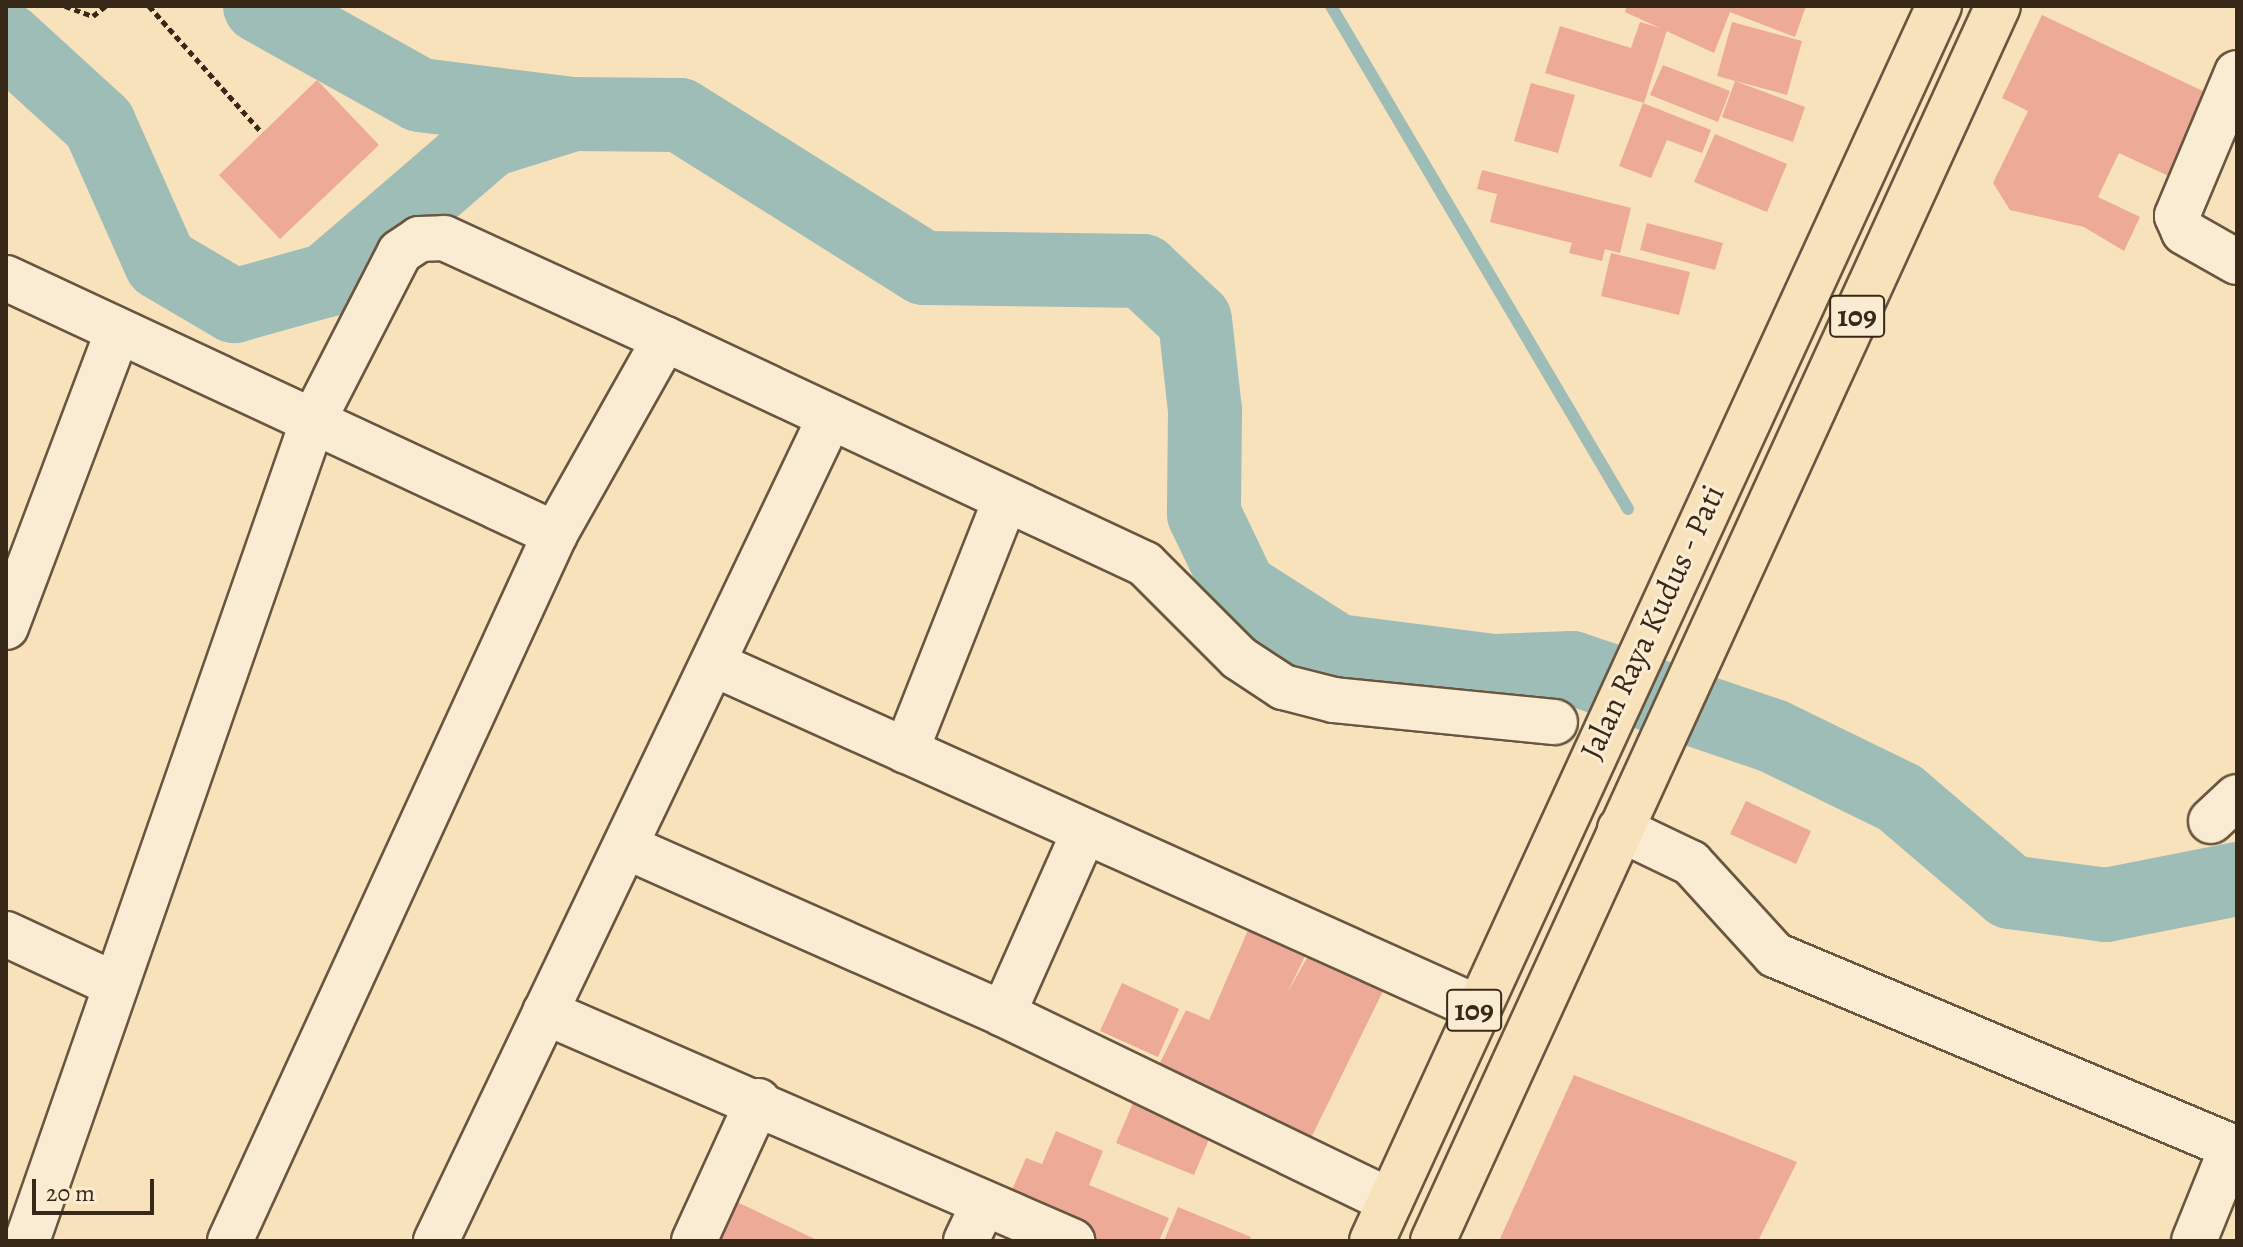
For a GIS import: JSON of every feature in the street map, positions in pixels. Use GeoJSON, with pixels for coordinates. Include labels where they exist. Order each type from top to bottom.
{"type":"FeatureCollection","features":[{"type":"Feature","properties":{"kind":"main road","name":"Jalan Raya Kudus - Pati"},"geometry":{"type":"LineString","coordinates":[[1372,1241],[1656,612],[1939,6]]}},
{"type":"Feature","properties":{"kind":"main road","name":"Jalan Raya Kudus - Pati"},"geometry":{"type":"LineString","coordinates":[[1433,1241],[1717,627],[1998,6]]}},
{"type":"Feature","properties":{"kind":"street"},"geometry":{"type":"LineString","coordinates":[[2237,73],[2177,216],[2184,232],[2237,262]]}},
{"type":"Feature","properties":{"kind":"street"},"geometry":{"type":"LineString","coordinates":[[27,1241],[312,423],[400,252],[419,239],[444,238],[1145,564],[1239,658],[1283,687],[1325,698],[1555,722]]}},
{"type":"Feature","properties":{"kind":"street"},"geometry":{"type":"LineString","coordinates":[[6,278],[555,534]]}},
{"type":"Feature","properties":{"kind":"street"},"geometry":{"type":"LineString","coordinates":[[6,627],[118,331]]}},
{"type":"Feature","properties":{"kind":"street"},"geometry":{"type":"LineString","coordinates":[[230,1241],[555,534],[665,339]]}},
{"type":"Feature","properties":{"kind":"street"},"geometry":{"type":"LineString","coordinates":[[436,1241],[545,1012],[629,848],[830,417]]}},
{"type":"Feature","properties":{"kind":"street"},"geometry":{"type":"LineString","coordinates":[[906,751],[1005,501]]}},
{"type":"Feature","properties":{"kind":"street"},"geometry":{"type":"LineString","coordinates":[[716,665],[1476,1007]]}},
{"type":"Feature","properties":{"kind":"street"},"geometry":{"type":"LineString","coordinates":[[1630,811],[1691,863],[1775,955],[2235,1148],[2194,1241]]}},
{"type":"Feature","properties":{"kind":"street"},"geometry":{"type":"LineString","coordinates":[[1003,1014],[1084,832]]}},
{"type":"Feature","properties":{"kind":"street"},"geometry":{"type":"LineString","coordinates":[[629,848],[1003,1014],[1390,1201]]}},
{"type":"Feature","properties":{"kind":"street"},"geometry":{"type":"LineString","coordinates":[[6,934],[116,985]]}},
{"type":"Feature","properties":{"kind":"street"},"geometry":{"type":"LineString","coordinates":[[545,1012],[758,1101],[975,1222],[1072,1241]]}},
{"type":"Feature","properties":{"kind":"street"},"geometry":{"type":"LineString","coordinates":[[694,1241],[758,1101]]}},
{"type":"Feature","properties":{"kind":"path"},"geometry":{"type":"LineString","coordinates":[[65,6],[93,16],[106,6]]}},
{"type":"Feature","properties":{"kind":"path"},"geometry":{"type":"LineString","coordinates":[[149,6],[262,133]]}},
{"type":"Feature","properties":{"kind":"building"},"geometry":{"type":"Polygon","coordinates":[[[1627,6],[1806,6],[1795,37],[1730,12],[1714,53],[1625,12],[1627,6]]]}},
{"type":"Feature","properties":{"kind":"building"},"geometry":{"type":"Polygon","coordinates":[[[2042,15],[2224,101],[2188,185],[2119,153],[2098,197],[2140,217],[2124,251],[2084,227],[2010,210],[1993,183],[2028,111],[2002,98],[2042,15]]]}},
{"type":"Feature","properties":{"kind":"building"},"geometry":{"type":"Polygon","coordinates":[[[1640,22],[1667,30],[1644,103],[1545,73],[1560,26],[1631,48],[1640,22]]]}},
{"type":"Feature","properties":{"kind":"building"},"geometry":{"type":"Polygon","coordinates":[[[1732,22],[1802,41],[1787,95],[1717,76],[1732,22]]]}},
{"type":"Feature","properties":{"kind":"building"},"geometry":{"type":"Polygon","coordinates":[[[1663,65],[1730,91],[1718,122],[1650,95],[1663,65]]]}},
{"type":"Feature","properties":{"kind":"building"},"geometry":{"type":"Polygon","coordinates":[[[317,80],[379,145],[280,239],[219,175],[317,80]]]}},
{"type":"Feature","properties":{"kind":"building"},"geometry":{"type":"Polygon","coordinates":[[[1735,81],[1805,107],[1793,142],[1722,117],[1735,81]]]}},
{"type":"Feature","properties":{"kind":"building"},"geometry":{"type":"Polygon","coordinates":[[[1531,83],[1575,95],[1558,153],[1514,141],[1531,83]]]}},
{"type":"Feature","properties":{"kind":"building"},"geometry":{"type":"Polygon","coordinates":[[[1643,103],[1711,130],[1702,153],[1667,140],[1651,178],[1619,166],[1643,103]]]}},
{"type":"Feature","properties":{"kind":"building"},"geometry":{"type":"Polygon","coordinates":[[[1715,134],[1787,164],[1767,212],[1694,182],[1715,134]]]}},
{"type":"Feature","properties":{"kind":"building"},"geometry":{"type":"Polygon","coordinates":[[[1482,170],[1631,208],[1620,253],[1605,249],[1602,261],[1569,253],[1572,243],[1490,222],[1497,194],[1477,189],[1482,170]]]}},
{"type":"Feature","properties":{"kind":"building"},"geometry":{"type":"Polygon","coordinates":[[[1647,223],[1723,243],[1715,270],[1640,250],[1647,223]]]}},
{"type":"Feature","properties":{"kind":"building"},"geometry":{"type":"Polygon","coordinates":[[[1611,253],[1690,272],[1679,315],[1601,296],[1611,253]]]}},
{"type":"Feature","properties":{"kind":"building"},"geometry":{"type":"Polygon","coordinates":[[[1746,801],[1811,831],[1796,864],[1730,834],[1746,801]]]}},
{"type":"Feature","properties":{"kind":"building"},"geometry":{"type":"Polygon","coordinates":[[[1252,921],[1309,948],[1287,993],[1311,951],[1385,987],[1310,1140],[1158,1067],[1186,1010],[1209,1020],[1252,921]]]}},
{"type":"Feature","properties":{"kind":"building"},"geometry":{"type":"Polygon","coordinates":[[[1122,983],[1179,1009],[1158,1057],[1100,1031],[1122,983]]]}},
{"type":"Feature","properties":{"kind":"building"},"geometry":{"type":"Polygon","coordinates":[[[1574,1075],[1797,1162],[1758,1241],[1499,1241],[1574,1075]]]}},
{"type":"Feature","properties":{"kind":"building"},"geometry":{"type":"Polygon","coordinates":[[[1137,1093],[1215,1125],[1194,1175],[1116,1143],[1137,1093]]]}},
{"type":"Feature","properties":{"kind":"building"},"geometry":{"type":"Polygon","coordinates":[[[1056,1131],[1103,1151],[1089,1185],[1169,1218],[1159,1241],[1085,1241],[1007,1201],[1026,1158],[1042,1164],[1056,1131]]]}},
{"type":"Feature","properties":{"kind":"building"},"geometry":{"type":"Polygon","coordinates":[[[737,1202],[819,1241],[718,1241],[737,1202]]]}},
{"type":"Feature","properties":{"kind":"building"},"geometry":{"type":"Polygon","coordinates":[[[1178,1207],[1251,1237],[1249,1241],[1164,1241],[1178,1207]]]}},
{"type":"Feature","properties":{"kind":"waterway"},"geometry":{"type":"LineString","coordinates":[[260,6],[420,95],[572,114],[680,115],[924,268],[1143,271],[1195,320],[1205,411],[1204,514],[1240,589],[1337,651],[1493,671],[1572,668],[1773,736],[1900,798],[2010,892],[2106,905],[2237,879]]}},
{"type":"Feature","properties":{"kind":"waterway"},"geometry":{"type":"LineString","coordinates":[[1331,6],[1628,509]]}},
{"type":"Feature","properties":{"kind":"waterway"},"geometry":{"type":"LineString","coordinates":[[6,39],[99,124],[161,263],[234,306],[327,280],[490,140],[567,116]]}}]}
